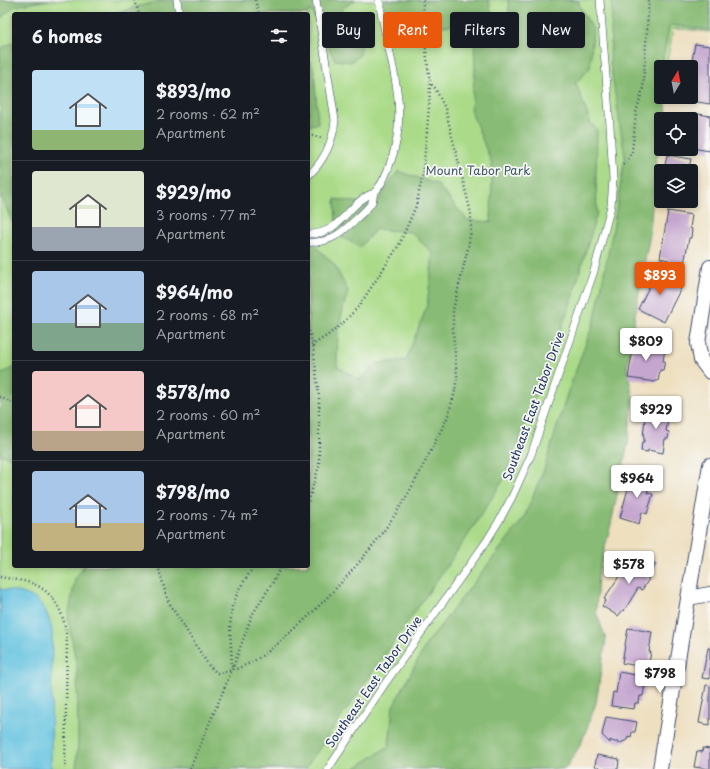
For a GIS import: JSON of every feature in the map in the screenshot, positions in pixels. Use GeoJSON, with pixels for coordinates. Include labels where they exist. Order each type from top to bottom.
{"type":"FeatureCollection","features":[{"type":"Feature","properties":{"kind":"street"},"geometry":{"type":"LineString","coordinates":[[710,267],[698,343],[702,360],[710,372]]}},
{"type":"Feature","properties":{"kind":"street"},"geometry":{"type":"LineString","coordinates":[[660,769],[710,465]]}},
{"type":"Feature","properties":{"kind":"street"},"geometry":{"type":"LineString","coordinates":[[688,598],[710,594]]}},
{"type":"Feature","properties":{"kind":"lane"},"geometry":{"type":"LineString","coordinates":[[177,0],[180,12]]}},
{"type":"Feature","properties":{"kind":"lane"},"geometry":{"type":"LineString","coordinates":[[310,174],[325,155],[332,137],[335,120],[316,0]]}},
{"type":"Feature","properties":{"kind":"lane"},"geometry":{"type":"LineString","coordinates":[[310,242],[321,242],[328,240],[344,231],[364,212],[372,202],[374,193],[391,162],[398,137],[400,121],[396,80],[379,0]]}},
{"type":"Feature","properties":{"kind":"lane","name":"Southeast East Tabor Drive"},"geometry":{"type":"LineString","coordinates":[[328,769],[384,685],[500,521],[522,477],[531,455],[594,271],[611,206],[612,166],[600,0]]}},
{"type":"Feature","properties":{"kind":"lane"},"geometry":{"type":"LineString","coordinates":[[310,234],[331,229],[366,196],[374,193]]}},
{"type":"Feature","properties":{"kind":"path"},"geometry":{"type":"LineString","coordinates":[[135,0],[138,12]]}},
{"type":"Feature","properties":{"kind":"path"},"geometry":{"type":"LineString","coordinates":[[255,0],[258,12]]}},
{"type":"Feature","properties":{"kind":"path"},"geometry":{"type":"LineString","coordinates":[[310,347],[342,324],[359,306],[399,245],[416,206],[423,173],[428,129],[430,83],[423,26],[422,0]]}},
{"type":"Feature","properties":{"kind":"path"},"geometry":{"type":"LineString","coordinates":[[612,166],[624,165],[632,152],[636,113],[643,88],[649,0]]}},
{"type":"Feature","properties":{"kind":"path"},"geometry":{"type":"LineString","coordinates":[[159,568],[167,598],[171,606],[209,666],[217,672],[232,670],[257,660],[280,642],[328,597],[353,569],[390,521],[408,494],[448,416],[452,405],[457,376],[453,331],[453,310],[471,229],[471,213],[445,108],[435,88],[430,83]]}},
{"type":"Feature","properties":{"kind":"path"},"geometry":{"type":"LineString","coordinates":[[310,135],[314,136]]}},
{"type":"Feature","properties":{"kind":"path"},"geometry":{"type":"LineString","coordinates":[[310,334],[313,345],[320,397],[319,466],[310,496]]}},
{"type":"Feature","properties":{"kind":"path"},"geometry":{"type":"LineString","coordinates":[[0,398],[12,403]]}},
{"type":"Feature","properties":{"kind":"path"},"geometry":{"type":"LineString","coordinates":[[232,670],[230,628],[232,608],[239,589],[253,568]]}},
{"type":"Feature","properties":{"kind":"path"},"geometry":{"type":"LineString","coordinates":[[190,769],[232,670],[252,615],[280,568]]}},
{"type":"Feature","properties":{"kind":"path"},"geometry":{"type":"LineString","coordinates":[[0,577],[35,584],[53,598],[63,615],[66,627],[67,644],[65,769]]}},
{"type":"Feature","properties":{"kind":"green space","name":"Mount Tabor Park"},"geometry":{"type":"Polygon","coordinates":[[[0,0],[710,0],[710,32],[673,29],[667,60],[654,60],[654,104],[660,104],[659,112],[654,112],[654,144],[560,769],[0,769],[0,0]]]}},
{"type":"Feature","properties":{"kind":"green space"},"geometry":{"type":"Polygon","coordinates":[[[0,0],[49,0],[15,6],[0,19],[0,0]]]}},
{"type":"Feature","properties":{"kind":"green space"},"geometry":{"type":"Polygon","coordinates":[[[166,0],[356,0],[341,9],[343,12],[322,12],[322,34],[310,10],[308,12],[121,12],[166,0]]]}},
{"type":"Feature","properties":{"kind":"green space"},"geometry":{"type":"Polygon","coordinates":[[[376,0],[489,0],[491,12],[450,12],[450,26],[446,26],[442,26],[442,12],[386,12],[376,0]]]}},
{"type":"Feature","properties":{"kind":"green space"},"geometry":{"type":"Polygon","coordinates":[[[508,0],[578,0],[583,12],[527,12],[527,48],[585,48],[585,15],[593,29],[590,68],[576,83],[590,122],[597,130],[597,213],[570,305],[504,479],[465,540],[305,769],[76,769],[78,740],[77,668],[68,619],[75,579],[83,568],[310,568],[310,241],[334,264],[348,291],[338,328],[337,366],[359,380],[378,363],[406,360],[427,306],[433,254],[411,232],[376,229],[360,247],[336,234],[335,199],[375,205],[398,171],[437,184],[467,220],[491,222],[492,164],[471,111],[475,70],[474,48],[519,48],[519,12],[509,12],[508,0]]]}},
{"type":"Feature","properties":{"kind":"green space"},"geometry":{"type":"Polygon","coordinates":[[[612,0],[710,0],[710,30],[670,25],[662,60],[654,60],[654,104],[666,104],[667,112],[654,112],[654,156],[657,156],[654,164],[650,234],[627,369],[633,397],[628,443],[611,524],[598,574],[596,612],[606,639],[596,703],[581,744],[565,769],[354,769],[389,746],[393,706],[427,643],[524,518],[544,469],[568,391],[595,319],[613,229],[625,157],[610,62],[612,0]]]}},
{"type":"Feature","properties":{"kind":"green space"},"geometry":{"type":"Polygon","coordinates":[[[12,43],[12,222],[0,193],[0,49],[12,43]]]}},
{"type":"Feature","properties":{"kind":"green space"},"geometry":{"type":"Polygon","coordinates":[[[329,48],[361,48],[360,55],[351,62],[335,60],[329,48]]]}},
{"type":"Feature","properties":{"kind":"green space"},"geometry":{"type":"Polygon","coordinates":[[[310,62],[314,69],[318,123],[310,125],[310,62]]]}},
{"type":"Feature","properties":{"kind":"green space"},"geometry":{"type":"Polygon","coordinates":[[[12,368],[12,458],[0,454],[0,375],[12,368]]]}},
{"type":"Feature","properties":{"kind":"water"},"geometry":{"type":"Polygon","coordinates":[[[0,589],[20,592],[35,599],[45,610],[49,619],[52,630],[51,769],[0,769],[0,589]]]}},
{"type":"Feature","properties":{"kind":"building"},"geometry":{"type":"Polygon","coordinates":[[[695,44],[710,46],[710,104],[698,102],[698,60],[692,60],[695,44]]]}},
{"type":"Feature","properties":{"kind":"building"},"geometry":{"type":"Polygon","coordinates":[[[698,114],[710,116],[710,151],[698,149],[698,114]]]}},
{"type":"Feature","properties":{"kind":"building"},"geometry":{"type":"Polygon","coordinates":[[[667,156],[691,159],[690,164],[665,164],[667,156]]]}},
{"type":"Feature","properties":{"kind":"building"},"geometry":{"type":"Polygon","coordinates":[[[668,211],[692,215],[690,228],[692,229],[691,238],[689,238],[684,264],[669,262],[669,260],[660,258],[668,211]]]}},
{"type":"Feature","properties":{"kind":"building"},"geometry":{"type":"Polygon","coordinates":[[[657,271],[683,284],[664,322],[638,309],[657,271]]]}},
{"type":"Feature","properties":{"kind":"building"},"geometry":{"type":"Polygon","coordinates":[[[634,342],[662,347],[661,349],[665,349],[663,361],[665,361],[663,370],[660,370],[658,381],[655,382],[628,378],[634,342]]]}},
{"type":"Feature","properties":{"kind":"building"},"geometry":{"type":"Polygon","coordinates":[[[652,407],[673,410],[671,421],[668,420],[666,431],[669,432],[668,439],[665,439],[663,453],[648,450],[648,452],[641,451],[642,442],[644,442],[643,437],[645,418],[647,413],[651,413],[652,407]]]}},
{"type":"Feature","properties":{"kind":"building"},"geometry":{"type":"Polygon","coordinates":[[[632,474],[651,480],[647,493],[653,494],[647,514],[642,512],[639,524],[620,518],[632,474]]]}},
{"type":"Feature","properties":{"kind":"building"},"geometry":{"type":"Polygon","coordinates":[[[640,553],[656,564],[647,578],[649,579],[642,590],[638,588],[624,611],[623,610],[618,616],[602,606],[606,600],[604,599],[628,563],[632,566],[640,553]]]}},
{"type":"Feature","properties":{"kind":"building"},"geometry":{"type":"Polygon","coordinates":[[[628,628],[652,632],[649,652],[651,652],[648,668],[622,663],[628,628]]]}},
{"type":"Feature","properties":{"kind":"building"},"geometry":{"type":"Polygon","coordinates":[[[708,648],[710,648],[710,679],[702,678],[708,648]]]}},
{"type":"Feature","properties":{"kind":"building"},"geometry":{"type":"Polygon","coordinates":[[[619,672],[646,677],[643,696],[640,696],[639,703],[635,703],[634,709],[611,706],[613,692],[616,693],[619,672]]]}},
{"type":"Feature","properties":{"kind":"building"},"geometry":{"type":"Polygon","coordinates":[[[706,685],[710,686],[710,725],[699,723],[706,685]]]}},
{"type":"Feature","properties":{"kind":"building"},"geometry":{"type":"Polygon","coordinates":[[[606,717],[637,722],[635,732],[632,732],[631,737],[628,736],[627,740],[618,744],[618,742],[610,740],[610,743],[602,735],[606,717]]]}},
{"type":"Feature","properties":{"kind":"building"},"geometry":{"type":"Polygon","coordinates":[[[703,748],[710,749],[710,769],[694,767],[697,751],[702,752],[703,748]]]}},
{"type":"Feature","properties":{"kind":"building"},"geometry":{"type":"Polygon","coordinates":[[[597,755],[619,759],[618,769],[601,769],[599,766],[597,768],[595,765],[597,755]]]}}]}
